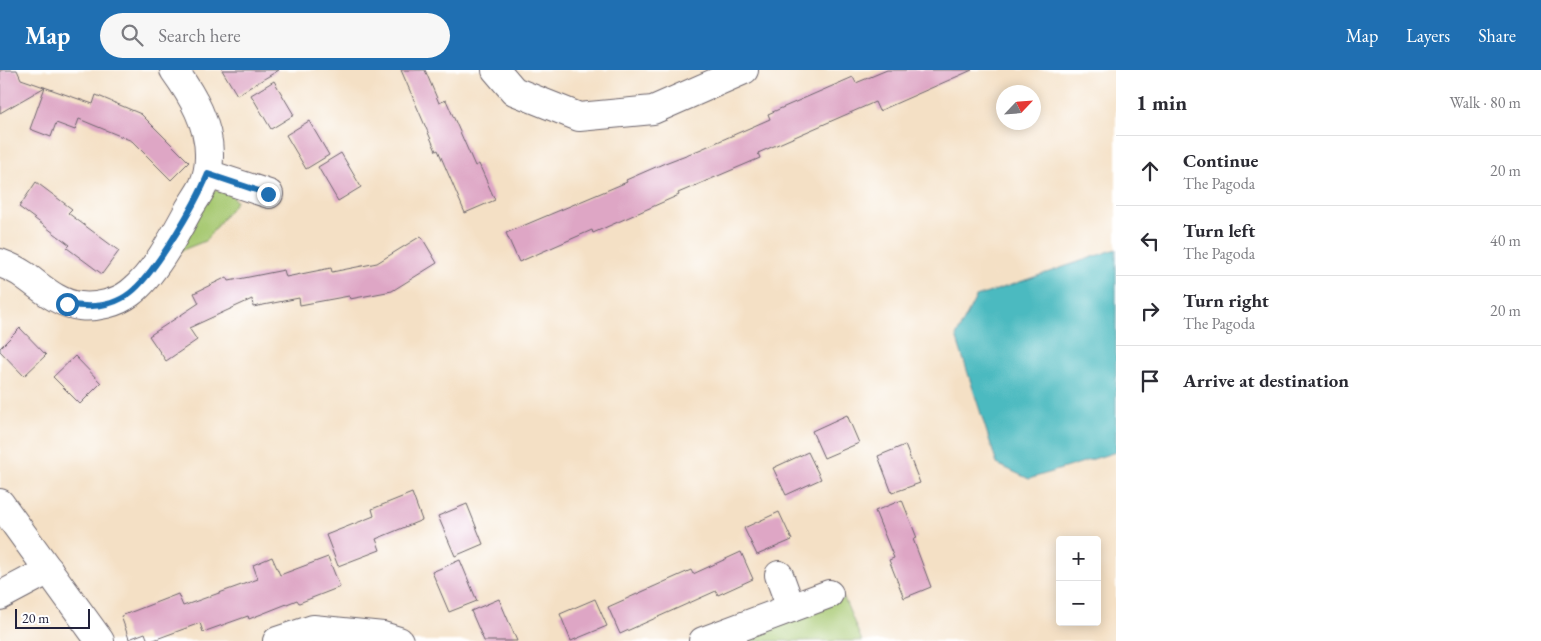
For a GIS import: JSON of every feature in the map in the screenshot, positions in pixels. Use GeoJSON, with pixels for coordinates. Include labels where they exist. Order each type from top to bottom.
{"type":"FeatureCollection","features":[{"type":"Feature","properties":{"kind":"street"},"geometry":{"type":"LineString","coordinates":[[0,263],[22,274],[52,296],[67,304],[79,306],[107,304],[130,293],[138,285],[167,247],[202,188],[208,174],[209,156],[205,131],[196,106],[174,70]]}},
{"type":"Feature","properties":{"kind":"street"},"geometry":{"type":"LineString","coordinates":[[496,70],[514,91],[579,117],[653,110],[744,70]]}},
{"type":"Feature","properties":{"kind":"street"},"geometry":{"type":"LineString","coordinates":[[208,174],[268,194]]}},
{"type":"Feature","properties":{"kind":"street"},"geometry":{"type":"LineString","coordinates":[[0,503],[100,641]]}},
{"type":"Feature","properties":{"kind":"street"},"geometry":{"type":"LineString","coordinates":[[0,596],[49,570]]}},
{"type":"Feature","properties":{"kind":"street"},"geometry":{"type":"LineString","coordinates":[[779,575],[791,608]]}},
{"type":"Feature","properties":{"kind":"street"},"geometry":{"type":"LineString","coordinates":[[703,641],[829,594]]}},
{"type":"Feature","properties":{"kind":"street"},"geometry":{"type":"LineString","coordinates":[[277,641],[313,629],[383,636],[399,641]]}},
{"type":"Feature","properties":{"kind":"green space"},"geometry":{"type":"Polygon","coordinates":[[[208,189],[231,193],[236,202],[205,241],[170,255],[208,189]]]}},
{"type":"Feature","properties":{"kind":"green space"},"geometry":{"type":"Polygon","coordinates":[[[844,598],[862,641],[738,641],[844,598]]]}},
{"type":"Feature","properties":{"kind":"water"},"geometry":{"type":"Polygon","coordinates":[[[1116,249],[1116,452],[1029,479],[997,464],[956,336],[976,297],[1116,249]]]}},
{"type":"Feature","properties":{"kind":"building"},"geometry":{"type":"Polygon","coordinates":[[[0,70],[17,70],[21,79],[45,87],[0,113],[0,70]]]}},
{"type":"Feature","properties":{"kind":"building"},"geometry":{"type":"Polygon","coordinates":[[[222,70],[279,70],[237,95],[222,70]]]}},
{"type":"Feature","properties":{"kind":"building"},"geometry":{"type":"Polygon","coordinates":[[[401,70],[425,70],[439,103],[446,100],[475,166],[479,164],[495,200],[465,213],[401,70]]]}},
{"type":"Feature","properties":{"kind":"building"},"geometry":{"type":"Polygon","coordinates":[[[887,70],[972,70],[879,111],[875,102],[758,153],[760,158],[678,193],[679,195],[593,233],[592,230],[519,262],[506,233],[770,119],[768,114],[853,77],[856,83],[887,70]]]}},
{"type":"Feature","properties":{"kind":"building"},"geometry":{"type":"Polygon","coordinates":[[[274,81],[294,115],[271,129],[251,95],[274,81]]]}},
{"type":"Feature","properties":{"kind":"building"},"geometry":{"type":"Polygon","coordinates":[[[45,87],[93,104],[96,95],[141,114],[189,162],[171,180],[132,141],[79,119],[75,130],[56,123],[51,137],[30,129],[45,87]]]}},
{"type":"Feature","properties":{"kind":"building"},"geometry":{"type":"Polygon","coordinates":[[[309,121],[329,155],[306,169],[286,135],[309,121]]]}},
{"type":"Feature","properties":{"kind":"building"},"geometry":{"type":"Polygon","coordinates":[[[341,153],[361,187],[338,201],[318,167],[341,153]]]}},
{"type":"Feature","properties":{"kind":"building"},"geometry":{"type":"Polygon","coordinates":[[[36,182],[72,209],[68,213],[119,251],[102,274],[67,248],[70,245],[19,207],[36,182]]]}},
{"type":"Feature","properties":{"kind":"building"},"geometry":{"type":"Polygon","coordinates":[[[421,236],[437,263],[392,291],[350,299],[349,296],[300,305],[299,298],[253,307],[252,299],[189,328],[197,340],[166,361],[149,336],[199,303],[194,293],[227,277],[229,281],[284,270],[286,277],[331,268],[332,272],[377,263],[421,236]]]}},
{"type":"Feature","properties":{"kind":"building"},"geometry":{"type":"Polygon","coordinates":[[[20,328],[46,355],[24,376],[0,351],[0,348],[20,328]]]}},
{"type":"Feature","properties":{"kind":"building"},"geometry":{"type":"Polygon","coordinates":[[[75,356],[101,383],[80,404],[53,377],[75,356]]]}},
{"type":"Feature","properties":{"kind":"building"},"geometry":{"type":"Polygon","coordinates":[[[847,415],[859,443],[824,458],[812,431],[847,415]]]}},
{"type":"Feature","properties":{"kind":"building"},"geometry":{"type":"Polygon","coordinates":[[[905,445],[920,483],[892,493],[878,456],[905,445]]]}},
{"type":"Feature","properties":{"kind":"building"},"geometry":{"type":"Polygon","coordinates":[[[808,452],[821,479],[786,495],[773,468],[808,452]]]}},
{"type":"Feature","properties":{"kind":"building"},"geometry":{"type":"Polygon","coordinates":[[[412,493],[422,520],[376,539],[380,550],[338,566],[326,535],[374,516],[372,509],[412,493]]]}},
{"type":"Feature","properties":{"kind":"building"},"geometry":{"type":"Polygon","coordinates":[[[902,500],[917,538],[913,539],[931,587],[904,598],[889,560],[894,558],[875,511],[902,500]]]}},
{"type":"Feature","properties":{"kind":"building"},"geometry":{"type":"Polygon","coordinates":[[[467,504],[483,544],[455,556],[438,516],[467,504]]]}},
{"type":"Feature","properties":{"kind":"building"},"geometry":{"type":"Polygon","coordinates":[[[779,512],[792,540],[757,555],[744,528],[779,512]]]}},
{"type":"Feature","properties":{"kind":"building"},"geometry":{"type":"Polygon","coordinates":[[[741,552],[753,579],[718,595],[716,591],[620,634],[608,607],[691,570],[693,574],[741,552]]]}},
{"type":"Feature","properties":{"kind":"building"},"geometry":{"type":"Polygon","coordinates":[[[272,557],[280,575],[328,557],[340,587],[299,603],[297,600],[249,619],[248,616],[203,632],[200,623],[151,641],[148,641],[145,633],[129,639],[121,616],[178,594],[183,606],[258,579],[253,565],[272,557]]]}},
{"type":"Feature","properties":{"kind":"building"},"geometry":{"type":"Polygon","coordinates":[[[460,560],[477,601],[449,612],[432,572],[460,560]]]}},
{"type":"Feature","properties":{"kind":"building"},"geometry":{"type":"Polygon","coordinates":[[[499,599],[517,641],[484,641],[471,611],[499,599]]]}},
{"type":"Feature","properties":{"kind":"building"},"geometry":{"type":"Polygon","coordinates":[[[595,599],[607,626],[571,641],[560,614],[595,599]]]}},
{"type":"Feature","properties":{"kind":"route"},"geometry":{"type":"LineString","coordinates":[[67,304],[79,306],[107,304],[130,293],[149,272],[171,241],[202,188],[208,174],[268,194]]}}]}
